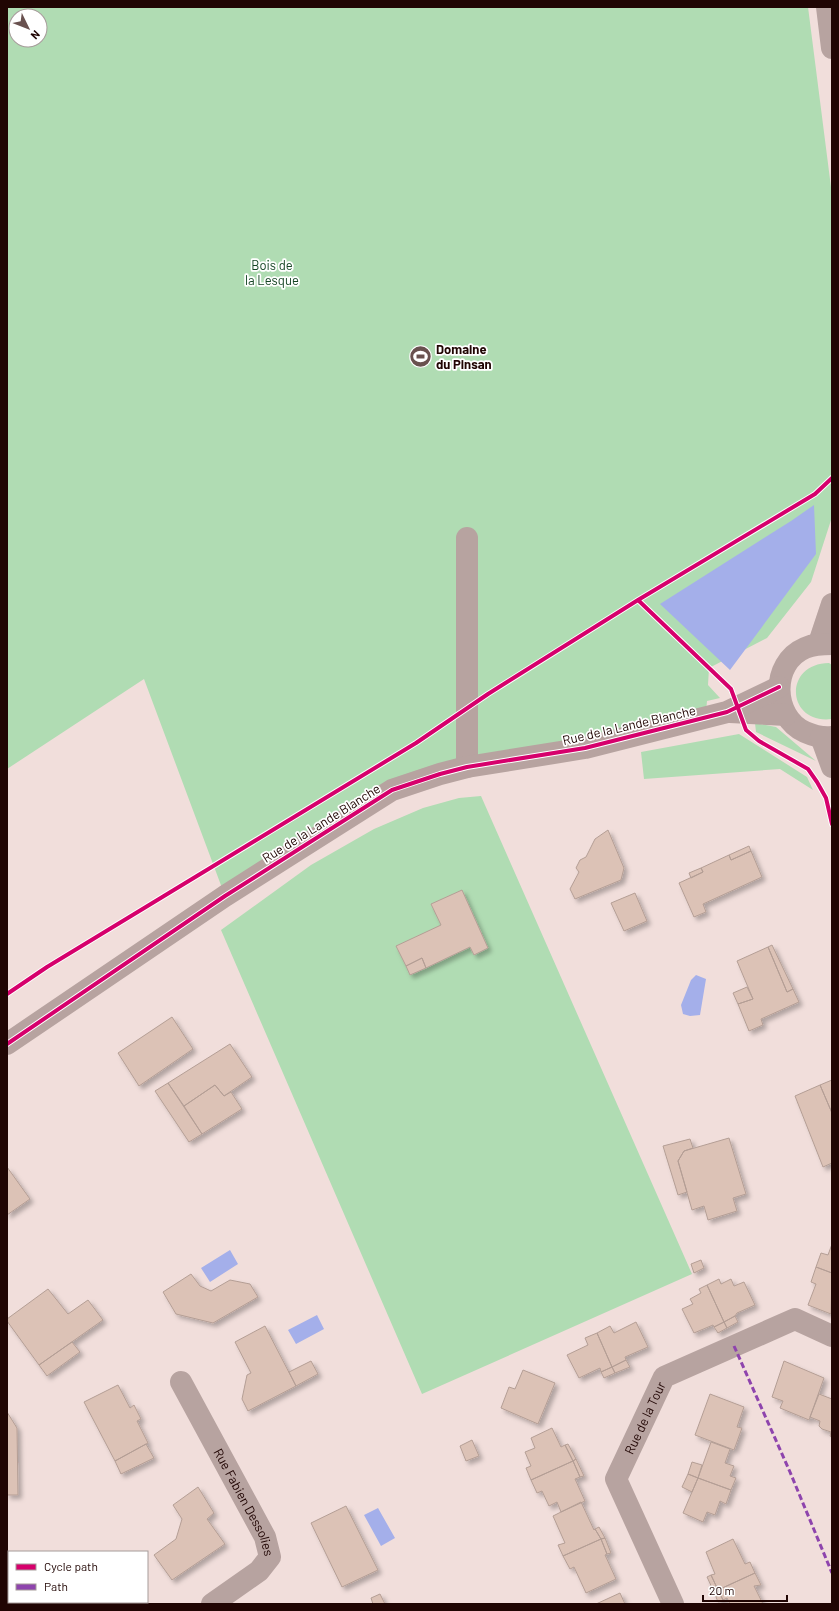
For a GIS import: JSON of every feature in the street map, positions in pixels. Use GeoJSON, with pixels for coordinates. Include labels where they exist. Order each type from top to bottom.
{"type":"FeatureCollection","features":[{"type":"Feature","properties":{"kind":"street"},"geometry":{"type":"LineString","coordinates":[[827,7],[832,48]]}},
{"type":"Feature","properties":{"kind":"street"},"geometry":{"type":"LineString","coordinates":[[467,538],[467,767]]}},
{"type":"Feature","properties":{"kind":"street"},"geometry":{"type":"LineString","coordinates":[[832,604],[826,644],[804,648],[791,658],[782,672],[779,688],[780,704],[786,715],[799,729],[814,736],[826,737],[832,767]]}},
{"type":"Feature","properties":{"kind":"street","name":"Rue de la Lande Blanche"},"geometry":{"type":"LineString","coordinates":[[7,1044],[225,896],[392,790],[440,774],[467,767],[585,748],[727,712],[779,688]]}},
{"type":"Feature","properties":{"kind":"street","name":"Rue de la Lande Blanche"},"geometry":{"type":"LineString","coordinates":[[727,712],[786,715]]}},
{"type":"Feature","properties":{"kind":"street","name":"Rue de la Tour"},"geometry":{"type":"LineString","coordinates":[[673,1604],[616,1479],[664,1377],[795,1319],[832,1336]]}},
{"type":"Feature","properties":{"kind":"street","name":"Rue Fabien Dessolies"},"geometry":{"type":"LineString","coordinates":[[181,1382],[265,1537],[270,1558],[258,1571],[212,1604]]}},
{"type":"Feature","properties":{"kind":"green space","name":"Domaine du Pinsan"},"geometry":{"type":"Polygon","coordinates":[[[7,7],[808,7],[832,195],[832,517],[811,582],[767,638],[709,668],[708,685],[720,698],[707,701],[705,722],[392,790],[225,896],[144,679],[7,769],[7,7]]]}},
{"type":"Feature","properties":{"kind":"green space"},"geometry":{"type":"Polygon","coordinates":[[[829,663],[832,665],[832,719],[817,718],[806,713],[799,704],[796,694],[797,683],[803,673],[814,666],[829,663]]]}},
{"type":"Feature","properties":{"kind":"green space"},"geometry":{"type":"Polygon","coordinates":[[[755,723],[776,727],[816,761],[756,732],[755,723]]]}},
{"type":"Feature","properties":{"kind":"green space"},"geometry":{"type":"Polygon","coordinates":[[[739,734],[807,777],[813,790],[780,769],[644,779],[641,752],[739,734]]]}},
{"type":"Feature","properties":{"kind":"green space"},"geometry":{"type":"Polygon","coordinates":[[[481,796],[692,1274],[422,1394],[221,930],[311,865],[374,829],[423,808],[459,798],[481,796]]]}},
{"type":"Feature","properties":{"kind":"water"},"geometry":{"type":"Polygon","coordinates":[[[814,505],[816,554],[730,670],[660,604],[814,505]]]}},
{"type":"Feature","properties":{"kind":"water"},"geometry":{"type":"Polygon","coordinates":[[[696,975],[706,979],[700,1015],[690,1016],[683,1014],[681,1005],[691,980],[696,975]]]}},
{"type":"Feature","properties":{"kind":"water"},"geometry":{"type":"Polygon","coordinates":[[[230,1250],[238,1264],[210,1282],[201,1268],[230,1250]]]}},
{"type":"Feature","properties":{"kind":"water"},"geometry":{"type":"Polygon","coordinates":[[[317,1315],[324,1329],[296,1344],[288,1330],[317,1315]]]}},
{"type":"Feature","properties":{"kind":"water"},"geometry":{"type":"Polygon","coordinates":[[[378,1508],[395,1538],[381,1546],[364,1515],[378,1508]]]}},
{"type":"Feature","properties":{"kind":"building"},"geometry":{"type":"Polygon","coordinates":[[[608,830],[624,868],[621,880],[575,899],[570,889],[579,872],[576,868],[580,860],[586,857],[595,839],[608,830]]]}},
{"type":"Feature","properties":{"kind":"building"},"geometry":{"type":"Polygon","coordinates":[[[749,846],[751,851],[731,860],[729,855],[749,846]]]}},
{"type":"Feature","properties":{"kind":"building"},"geometry":{"type":"Polygon","coordinates":[[[751,851],[762,877],[703,904],[706,912],[694,917],[679,883],[703,872],[701,868],[729,855],[731,860],[751,851]]]}},
{"type":"Feature","properties":{"kind":"building"},"geometry":{"type":"Polygon","coordinates":[[[701,868],[703,872],[691,878],[689,873],[701,868]]]}},
{"type":"Feature","properties":{"kind":"building"},"geometry":{"type":"Polygon","coordinates":[[[462,890],[488,948],[474,955],[470,947],[426,968],[422,958],[406,966],[396,946],[441,925],[431,904],[462,890]]]}},
{"type":"Feature","properties":{"kind":"building"},"geometry":{"type":"Polygon","coordinates":[[[635,893],[647,921],[624,931],[611,903],[635,893]]]}},
{"type":"Feature","properties":{"kind":"building"},"geometry":{"type":"Polygon","coordinates":[[[772,945],[793,989],[787,992],[768,947],[772,945]]]}},
{"type":"Feature","properties":{"kind":"building"},"geometry":{"type":"Polygon","coordinates":[[[768,947],[787,992],[793,989],[799,1002],[761,1019],[763,1025],[749,1031],[738,1004],[753,999],[737,961],[768,947]]]}},
{"type":"Feature","properties":{"kind":"building"},"geometry":{"type":"Polygon","coordinates":[[[422,958],[426,968],[410,975],[406,966],[422,958]]]}},
{"type":"Feature","properties":{"kind":"building"},"geometry":{"type":"Polygon","coordinates":[[[747,987],[753,999],[738,1004],[733,993],[747,987]]]}},
{"type":"Feature","properties":{"kind":"building"},"geometry":{"type":"Polygon","coordinates":[[[172,1017],[193,1049],[139,1086],[118,1053],[172,1017]]]}},
{"type":"Feature","properties":{"kind":"building"},"geometry":{"type":"Polygon","coordinates":[[[230,1044],[252,1077],[224,1096],[215,1085],[184,1106],[168,1083],[230,1044]]]}},
{"type":"Feature","properties":{"kind":"building"},"geometry":{"type":"Polygon","coordinates":[[[832,1080],[832,1113],[820,1085],[832,1080]]]}},
{"type":"Feature","properties":{"kind":"building"},"geometry":{"type":"Polygon","coordinates":[[[168,1083],[202,1134],[189,1142],[155,1091],[168,1083]]]}},
{"type":"Feature","properties":{"kind":"building"},"geometry":{"type":"Polygon","coordinates":[[[215,1085],[224,1096],[231,1092],[242,1109],[202,1134],[184,1106],[215,1085]]]}},
{"type":"Feature","properties":{"kind":"building"},"geometry":{"type":"Polygon","coordinates":[[[820,1085],[832,1113],[832,1163],[823,1167],[795,1096],[820,1085]]]}},
{"type":"Feature","properties":{"kind":"building"},"geometry":{"type":"Polygon","coordinates":[[[729,1138],[746,1194],[733,1198],[737,1211],[708,1220],[704,1206],[692,1210],[678,1161],[684,1151],[729,1138]]]}},
{"type":"Feature","properties":{"kind":"building"},"geometry":{"type":"Polygon","coordinates":[[[690,1139],[693,1148],[684,1151],[678,1161],[687,1192],[678,1195],[663,1146],[690,1139]]]}},
{"type":"Feature","properties":{"kind":"building"},"geometry":{"type":"Polygon","coordinates":[[[7,1167],[30,1199],[7,1215],[7,1167]]]}},
{"type":"Feature","properties":{"kind":"building"},"geometry":{"type":"Polygon","coordinates":[[[832,1244],[832,1273],[816,1267],[821,1253],[828,1255],[832,1244]]]}},
{"type":"Feature","properties":{"kind":"building"},"geometry":{"type":"Polygon","coordinates":[[[701,1260],[704,1268],[694,1273],[691,1264],[701,1260]]]}},
{"type":"Feature","properties":{"kind":"building"},"geometry":{"type":"Polygon","coordinates":[[[816,1267],[832,1273],[831,1314],[808,1305],[816,1284],[811,1282],[816,1267]]]}},
{"type":"Feature","properties":{"kind":"building"},"geometry":{"type":"Polygon","coordinates":[[[191,1274],[200,1286],[211,1291],[230,1280],[250,1284],[258,1297],[213,1323],[176,1314],[163,1292],[191,1274]]]}},
{"type":"Feature","properties":{"kind":"building"},"geometry":{"type":"Polygon","coordinates":[[[719,1279],[721,1284],[731,1279],[734,1286],[744,1282],[755,1305],[737,1313],[735,1316],[724,1322],[707,1285],[719,1279]]]}},
{"type":"Feature","properties":{"kind":"building"},"geometry":{"type":"Polygon","coordinates":[[[707,1285],[724,1322],[714,1327],[713,1325],[694,1333],[682,1309],[693,1304],[690,1299],[701,1293],[699,1289],[707,1285]]]}},
{"type":"Feature","properties":{"kind":"building"},"geometry":{"type":"Polygon","coordinates":[[[48,1289],[68,1314],[88,1300],[103,1320],[39,1365],[7,1319],[48,1289]]]}},
{"type":"Feature","properties":{"kind":"building"},"geometry":{"type":"Polygon","coordinates":[[[735,1316],[738,1322],[727,1328],[724,1322],[735,1316]]]}},
{"type":"Feature","properties":{"kind":"building"},"geometry":{"type":"Polygon","coordinates":[[[636,1322],[648,1347],[625,1357],[626,1360],[612,1367],[597,1333],[610,1326],[614,1333],[636,1322]]]}},
{"type":"Feature","properties":{"kind":"building"},"geometry":{"type":"Polygon","coordinates":[[[724,1322],[727,1328],[718,1333],[714,1327],[724,1322]]]}},
{"type":"Feature","properties":{"kind":"building"},"geometry":{"type":"Polygon","coordinates":[[[265,1326],[296,1386],[248,1411],[242,1399],[247,1375],[251,1373],[235,1342],[265,1326]]]}},
{"type":"Feature","properties":{"kind":"building"},"geometry":{"type":"Polygon","coordinates":[[[597,1333],[612,1367],[601,1372],[600,1368],[579,1378],[567,1355],[588,1345],[585,1338],[597,1333]]]}},
{"type":"Feature","properties":{"kind":"building"},"geometry":{"type":"Polygon","coordinates":[[[72,1342],[80,1352],[47,1376],[39,1365],[72,1342]]]}},
{"type":"Feature","properties":{"kind":"building"},"geometry":{"type":"Polygon","coordinates":[[[626,1360],[630,1367],[615,1373],[612,1367],[626,1360]]]}},
{"type":"Feature","properties":{"kind":"building"},"geometry":{"type":"Polygon","coordinates":[[[311,1361],[318,1374],[296,1386],[289,1372],[311,1361]]]}},
{"type":"Feature","properties":{"kind":"building"},"geometry":{"type":"Polygon","coordinates":[[[784,1361],[824,1378],[809,1420],[780,1408],[783,1401],[772,1397],[784,1361]]]}},
{"type":"Feature","properties":{"kind":"building"},"geometry":{"type":"Polygon","coordinates":[[[612,1367],[615,1373],[604,1378],[601,1372],[612,1367]]]}},
{"type":"Feature","properties":{"kind":"building"},"geometry":{"type":"Polygon","coordinates":[[[523,1370],[555,1383],[538,1424],[501,1408],[509,1387],[515,1389],[523,1370]]]}},
{"type":"Feature","properties":{"kind":"building"},"geometry":{"type":"Polygon","coordinates":[[[118,1385],[130,1408],[134,1405],[141,1419],[137,1421],[148,1443],[115,1461],[84,1402],[118,1385]]]}},
{"type":"Feature","properties":{"kind":"building"},"geometry":{"type":"Polygon","coordinates":[[[710,1394],[744,1407],[737,1427],[742,1428],[734,1450],[695,1435],[710,1394]]]}},
{"type":"Feature","properties":{"kind":"building"},"geometry":{"type":"Polygon","coordinates":[[[819,1394],[832,1399],[832,1437],[830,1436],[831,1432],[822,1429],[819,1426],[820,1421],[810,1417],[819,1394]]]}},
{"type":"Feature","properties":{"kind":"building"},"geometry":{"type":"Polygon","coordinates":[[[7,1412],[17,1428],[18,1495],[7,1495],[7,1412]]]}},
{"type":"Feature","properties":{"kind":"building"},"geometry":{"type":"Polygon","coordinates":[[[552,1428],[561,1447],[565,1445],[573,1461],[531,1480],[526,1468],[531,1466],[525,1452],[535,1448],[531,1438],[552,1428]]]}},
{"type":"Feature","properties":{"kind":"building"},"geometry":{"type":"Polygon","coordinates":[[[472,1440],[479,1456],[466,1461],[460,1446],[472,1440]]]}},
{"type":"Feature","properties":{"kind":"building"},"geometry":{"type":"Polygon","coordinates":[[[711,1442],[730,1449],[725,1463],[734,1466],[730,1476],[736,1478],[731,1490],[698,1478],[711,1442]]]}},
{"type":"Feature","properties":{"kind":"building"},"geometry":{"type":"Polygon","coordinates":[[[146,1444],[154,1458],[121,1474],[115,1461],[146,1444]]]}},
{"type":"Feature","properties":{"kind":"building"},"geometry":{"type":"Polygon","coordinates":[[[568,1444],[576,1459],[573,1461],[565,1445],[568,1444]]]}},
{"type":"Feature","properties":{"kind":"building"},"geometry":{"type":"Polygon","coordinates":[[[576,1459],[584,1476],[580,1477],[573,1461],[576,1459]]]}},
{"type":"Feature","properties":{"kind":"building"},"geometry":{"type":"Polygon","coordinates":[[[573,1461],[580,1477],[575,1479],[585,1501],[561,1512],[557,1502],[549,1506],[542,1491],[537,1493],[531,1480],[573,1461]]]}},
{"type":"Feature","properties":{"kind":"building"},"geometry":{"type":"Polygon","coordinates":[[[692,1462],[702,1465],[698,1478],[688,1474],[692,1462]]]}},
{"type":"Feature","properties":{"kind":"building"},"geometry":{"type":"Polygon","coordinates":[[[688,1474],[698,1478],[692,1492],[682,1487],[688,1474]]]}},
{"type":"Feature","properties":{"kind":"building"},"geometry":{"type":"Polygon","coordinates":[[[698,1478],[731,1490],[726,1504],[720,1501],[715,1515],[707,1512],[703,1522],[683,1513],[698,1478]]]}},
{"type":"Feature","properties":{"kind":"building"},"geometry":{"type":"Polygon","coordinates":[[[198,1487],[214,1513],[207,1519],[225,1544],[172,1580],[154,1555],[176,1539],[182,1519],[173,1505],[198,1487]]]}},
{"type":"Feature","properties":{"kind":"building"},"geometry":{"type":"Polygon","coordinates":[[[581,1502],[594,1530],[595,1529],[601,1539],[563,1556],[558,1545],[565,1543],[553,1516],[581,1502]]]}},
{"type":"Feature","properties":{"kind":"building"},"geometry":{"type":"Polygon","coordinates":[[[346,1506],[378,1570],[342,1587],[311,1523],[346,1506]]]}},
{"type":"Feature","properties":{"kind":"building"},"geometry":{"type":"Polygon","coordinates":[[[599,1527],[605,1538],[601,1539],[595,1529],[599,1527]]]}},
{"type":"Feature","properties":{"kind":"building"},"geometry":{"type":"Polygon","coordinates":[[[605,1538],[611,1553],[607,1554],[601,1539],[605,1538]]]}},
{"type":"Feature","properties":{"kind":"building"},"geometry":{"type":"Polygon","coordinates":[[[601,1539],[607,1554],[605,1555],[616,1579],[586,1593],[574,1567],[570,1569],[563,1556],[601,1539]]]}},
{"type":"Feature","properties":{"kind":"building"},"geometry":{"type":"Polygon","coordinates":[[[733,1539],[745,1564],[750,1562],[755,1573],[718,1590],[711,1575],[715,1574],[706,1552],[733,1539]]]}},
{"type":"Feature","properties":{"kind":"building"},"geometry":{"type":"Polygon","coordinates":[[[755,1573],[761,1585],[754,1586],[763,1604],[730,1604],[727,1598],[723,1600],[718,1590],[755,1573]]]}},
{"type":"Feature","properties":{"kind":"building"},"geometry":{"type":"Polygon","coordinates":[[[711,1575],[718,1590],[714,1592],[707,1577],[711,1575]]]}},
{"type":"Feature","properties":{"kind":"building"},"geometry":{"type":"Polygon","coordinates":[[[718,1590],[723,1600],[718,1602],[714,1592],[718,1590]]]}},
{"type":"Feature","properties":{"kind":"building"},"geometry":{"type":"Polygon","coordinates":[[[620,1593],[625,1604],[596,1604],[620,1593]]]}},
{"type":"Feature","properties":{"kind":"building"},"geometry":{"type":"Polygon","coordinates":[[[380,1594],[385,1604],[373,1604],[371,1598],[380,1594]]]}},
{"type":"Feature","properties":{"kind":"building"},"geometry":{"type":"Polygon","coordinates":[[[76,1603],[118,1603],[117,1604],[76,1603]]]}},
{"type":"Feature","properties":{"kind":"marked path"},"geometry":{"type":"LineString","coordinates":[[734,1346],[790,1472],[832,1573]]}},
{"type":"Feature","properties":{"kind":"cycle path"},"geometry":{"type":"LineString","coordinates":[[7,994],[47,967],[416,743],[488,694],[638,600],[815,494],[832,478]]}},
{"type":"Feature","properties":{"kind":"cycle path"},"geometry":{"type":"LineString","coordinates":[[638,600],[731,689],[746,730],[759,741],[808,769],[826,798],[832,824]]}},
{"type":"Feature","properties":{"kind":"cycle path"},"geometry":{"type":"LineString","coordinates":[[7,1044],[225,896],[392,790],[440,774],[467,767],[585,748],[727,712],[779,687]]}},
{"type":"Feature","properties":{"kind":"place","name":"Domaine du Pinsan"},"geometry":{"type":"Point","coordinates":[420,356]}},
{"type":"Feature","properties":{"kind":"park label","name":"Bois de la Lesque"},"geometry":{"type":"Point","coordinates":[272,272]}}]}
